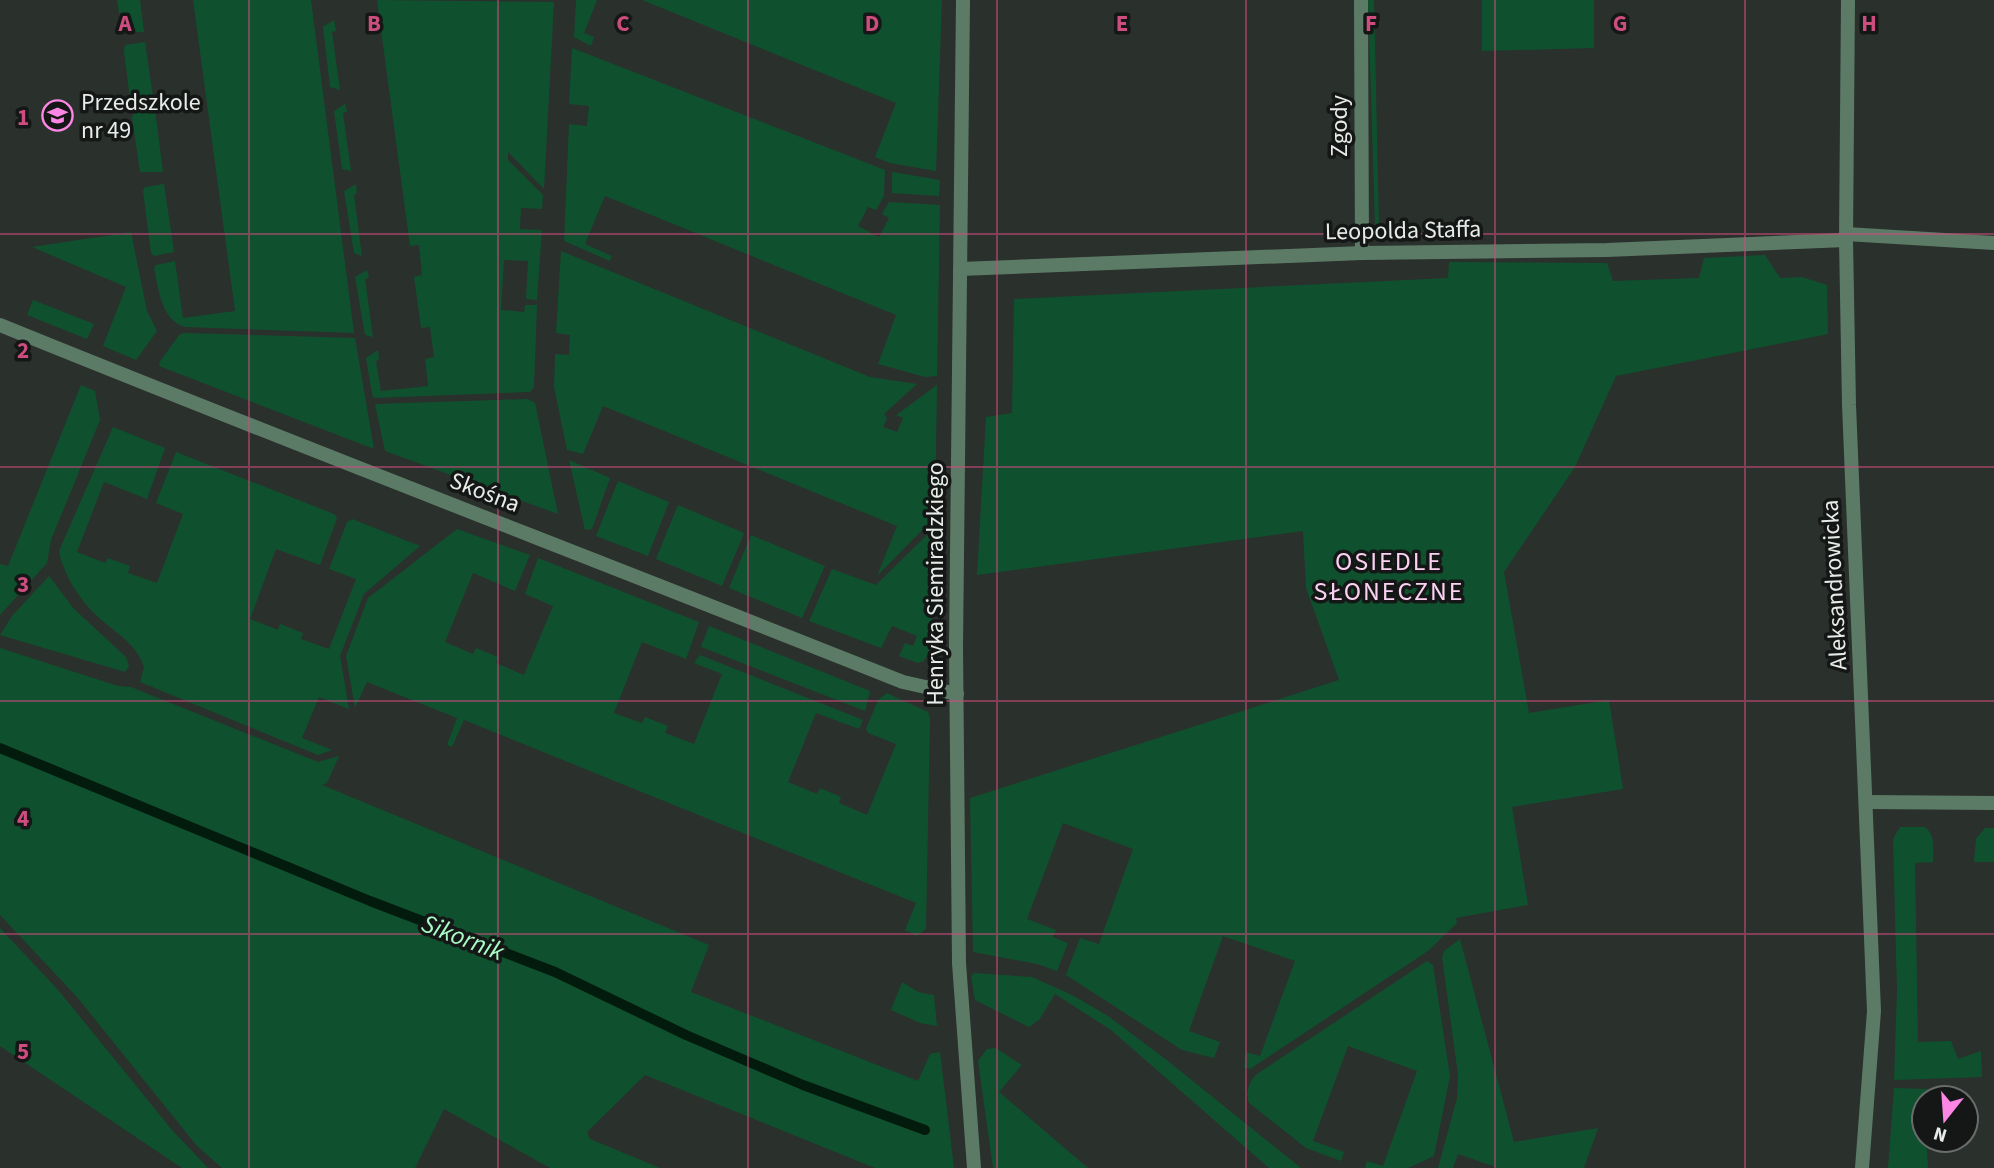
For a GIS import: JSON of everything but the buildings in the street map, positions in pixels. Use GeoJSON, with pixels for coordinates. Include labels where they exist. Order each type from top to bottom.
{"type":"FeatureCollection","features":[{"type":"Feature","properties":{"kind":"street","name":"Henryka Siemiradzkiego"},"geometry":{"type":"LineString","coordinates":[[963,0],[957,694],[959,964],[974,1168]]}},
{"type":"Feature","properties":{"kind":"street","name":"Zgody"},"geometry":{"type":"LineString","coordinates":[[1361,0],[1362,253]]}},
{"type":"Feature","properties":{"kind":"street","name":"Aleksandrowicka"},"geometry":{"type":"LineString","coordinates":[[1848,0],[1846,237],[1850,436],[1874,1011],[1862,1168]]}},
{"type":"Feature","properties":{"kind":"street","name":"Leopolda Staffa"},"geometry":{"type":"LineString","coordinates":[[960,269],[1362,253],[1607,250],[1846,237],[1994,243]]}},
{"type":"Feature","properties":{"kind":"street","name":"Skośna"},"geometry":{"type":"LineString","coordinates":[[0,325],[279,438],[577,552],[903,682],[957,694]]}},
{"type":"Feature","properties":{"kind":"street"},"geometry":{"type":"LineString","coordinates":[[1867,802],[1994,803]]}},
{"type":"Feature","properties":{"kind":"green space"},"geometry":{"type":"Polygon","coordinates":[[[117,0],[140,0],[144,32],[122,33],[117,0]]]}},
{"type":"Feature","properties":{"kind":"green space"},"geometry":{"type":"Polygon","coordinates":[[[193,0],[311,0],[354,333],[185,327],[171,318],[162,303],[154,269],[156,265],[175,261],[183,318],[235,311],[193,0]]]}},
{"type":"Feature","properties":{"kind":"green space"},"geometry":{"type":"Polygon","coordinates":[[[377,0],[554,2],[544,189],[508,152],[508,160],[543,195],[542,209],[521,208],[520,229],[542,230],[537,300],[526,299],[528,261],[504,260],[501,310],[524,312],[525,305],[537,305],[534,387],[530,392],[374,398],[372,394],[366,358],[378,350],[379,360],[376,361],[381,391],[428,386],[425,359],[434,357],[430,327],[421,328],[414,277],[422,275],[419,245],[410,246],[377,0]]]}},
{"type":"Feature","properties":{"kind":"green space"},"geometry":{"type":"Polygon","coordinates":[[[576,0],[597,0],[584,33],[594,37],[591,46],[574,37],[576,0]]]}},
{"type":"Feature","properties":{"kind":"green space"},"geometry":{"type":"Polygon","coordinates":[[[642,0],[942,0],[936,171],[890,163],[875,157],[896,103],[642,0]]]}},
{"type":"Feature","properties":{"kind":"green space"},"geometry":{"type":"Polygon","coordinates":[[[1368,0],[1374,0],[1379,229],[1375,226],[1368,0]]]}},
{"type":"Feature","properties":{"kind":"green space"},"geometry":{"type":"Polygon","coordinates":[[[1482,0],[1594,0],[1594,48],[1482,51],[1482,0]]]}},
{"type":"Feature","properties":{"kind":"green space"},"geometry":{"type":"Polygon","coordinates":[[[334,20],[336,31],[332,32],[340,90],[330,87],[323,27],[334,20]]]}},
{"type":"Feature","properties":{"kind":"green space"},"geometry":{"type":"Polygon","coordinates":[[[145,42],[153,97],[130,99],[125,45],[145,42]]]}},
{"type":"Feature","properties":{"kind":"green space"},"geometry":{"type":"Polygon","coordinates":[[[572,48],[885,170],[884,196],[876,210],[868,207],[858,226],[879,237],[889,218],[882,214],[889,202],[940,205],[937,376],[925,377],[878,364],[896,315],[605,196],[585,244],[612,256],[610,261],[564,241],[569,124],[587,126],[589,106],[569,104],[572,48]]]}},
{"type":"Feature","properties":{"kind":"green space"},"geometry":{"type":"Polygon","coordinates":[[[345,104],[347,112],[343,113],[351,171],[342,169],[334,111],[345,104]]]}},
{"type":"Feature","properties":{"kind":"green space"},"geometry":{"type":"Polygon","coordinates":[[[155,110],[163,172],[140,172],[132,117],[134,113],[155,110]]]}},
{"type":"Feature","properties":{"kind":"green space"},"geometry":{"type":"Polygon","coordinates":[[[892,172],[940,180],[939,196],[892,193],[892,172]]]}},
{"type":"Feature","properties":{"kind":"green space"},"geometry":{"type":"Polygon","coordinates":[[[164,184],[174,252],[154,256],[151,253],[143,191],[145,187],[164,184]]]}},
{"type":"Feature","properties":{"kind":"green space"},"geometry":{"type":"Polygon","coordinates":[[[356,184],[357,193],[354,195],[362,256],[354,253],[344,191],[356,184]]]}},
{"type":"Feature","properties":{"kind":"green space"},"geometry":{"type":"Polygon","coordinates":[[[131,232],[147,311],[157,331],[136,360],[103,346],[126,287],[32,247],[131,232]]]}},
{"type":"Feature","properties":{"kind":"green space"},"geometry":{"type":"Polygon","coordinates":[[[561,251],[870,377],[917,384],[884,414],[887,418],[883,427],[897,432],[903,418],[896,415],[937,385],[935,517],[877,576],[897,526],[603,406],[583,454],[567,450],[554,387],[555,354],[569,355],[570,335],[556,333],[561,251]]]}},
{"type":"Feature","properties":{"kind":"green space"},"geometry":{"type":"Polygon","coordinates":[[[1765,255],[1780,278],[1802,277],[1827,285],[1828,334],[1616,376],[1575,467],[1504,572],[1529,713],[1609,700],[1623,789],[1512,807],[1528,905],[1456,918],[1457,923],[1428,951],[1250,1069],[1244,1067],[1246,1052],[1260,1056],[1295,961],[1223,936],[1189,1031],[1220,1042],[1214,1058],[1182,1050],[1066,975],[1080,938],[1099,944],[1133,849],[1063,823],[1027,919],[1056,930],[1053,937],[1068,943],[1057,971],[1037,964],[973,952],[970,798],[1339,680],[1306,588],[1303,531],[977,575],[986,417],[1012,413],[1014,299],[1448,278],[1449,262],[1607,263],[1613,281],[1699,278],[1704,258],[1765,255]]]}},
{"type":"Feature","properties":{"kind":"green space"},"geometry":{"type":"Polygon","coordinates":[[[367,270],[369,278],[365,279],[373,337],[365,335],[355,277],[367,270]]]}},
{"type":"Feature","properties":{"kind":"green space"},"geometry":{"type":"Polygon","coordinates":[[[33,300],[94,324],[87,339],[27,315],[33,300]]]}},
{"type":"Feature","properties":{"kind":"green space"},"geometry":{"type":"Polygon","coordinates":[[[180,334],[355,338],[374,449],[159,366],[180,334]]]}},
{"type":"Feature","properties":{"kind":"green space"},"geometry":{"type":"Polygon","coordinates":[[[81,385],[95,391],[100,420],[51,540],[47,563],[0,615],[0,564],[8,566],[81,385]]]}},
{"type":"Feature","properties":{"kind":"green space"},"geometry":{"type":"Polygon","coordinates":[[[528,399],[535,403],[558,514],[385,451],[375,404],[528,399]]]}},
{"type":"Feature","properties":{"kind":"green space"},"geometry":{"type":"Polygon","coordinates":[[[113,427],[165,448],[147,499],[104,482],[77,552],[105,563],[108,558],[130,566],[128,573],[157,583],[183,514],[156,503],[176,452],[334,514],[337,518],[320,565],[276,549],[250,619],[278,630],[280,624],[303,633],[301,639],[329,649],[356,579],[329,569],[347,522],[352,519],[420,546],[364,594],[340,656],[349,709],[319,697],[302,738],[332,750],[318,755],[140,682],[144,667],[140,658],[123,638],[83,601],[68,577],[59,551],[113,427]]]}},
{"type":"Feature","properties":{"kind":"green space"},"geometry":{"type":"Polygon","coordinates":[[[569,460],[610,478],[592,529],[585,530],[569,460]]]}},
{"type":"Feature","properties":{"kind":"green space"},"geometry":{"type":"Polygon","coordinates":[[[618,481],[669,502],[648,556],[596,536],[618,481]]]}},
{"type":"Feature","properties":{"kind":"green space"},"geometry":{"type":"Polygon","coordinates":[[[678,505],[744,533],[722,586],[656,559],[678,505]]]}},
{"type":"Feature","properties":{"kind":"green space"},"geometry":{"type":"Polygon","coordinates":[[[935,527],[930,651],[924,661],[918,663],[899,656],[905,643],[913,646],[917,636],[892,626],[881,648],[809,621],[832,569],[876,585],[935,527]]]}},
{"type":"Feature","properties":{"kind":"green space"},"geometry":{"type":"Polygon","coordinates":[[[457,529],[530,555],[515,591],[473,573],[445,642],[473,654],[476,648],[498,657],[496,663],[524,675],[553,606],[525,594],[538,558],[699,622],[686,659],[642,642],[614,713],[642,723],[645,717],[668,726],[665,733],[694,744],[722,674],[694,663],[700,655],[863,720],[859,729],[816,713],[788,782],[817,794],[820,788],[841,797],[839,803],[867,815],[896,744],[868,733],[866,729],[878,700],[887,693],[928,712],[926,929],[917,936],[905,930],[916,903],[464,720],[452,747],[447,745],[457,718],[367,682],[355,708],[346,656],[368,598],[457,529]]]}},
{"type":"Feature","properties":{"kind":"green space"},"geometry":{"type":"Polygon","coordinates":[[[751,535],[825,566],[802,618],[729,588],[751,535]]]}},
{"type":"Feature","properties":{"kind":"green space"},"geometry":{"type":"Polygon","coordinates":[[[49,576],[74,609],[126,657],[129,666],[125,672],[0,635],[12,616],[49,576]]]}},
{"type":"Feature","properties":{"kind":"green space"},"geometry":{"type":"Polygon","coordinates":[[[709,626],[870,691],[865,711],[701,647],[709,626]]]}},
{"type":"Feature","properties":{"kind":"green space"},"geometry":{"type":"Polygon","coordinates":[[[0,648],[118,686],[131,687],[318,762],[339,756],[327,783],[322,785],[709,945],[691,992],[918,1081],[930,1054],[940,1052],[954,1168],[875,1168],[645,1075],[587,1132],[590,1139],[660,1168],[550,1168],[444,1109],[415,1168],[222,1168],[197,1146],[77,997],[0,915],[0,648]]]}},
{"type":"Feature","properties":{"kind":"green space"},"geometry":{"type":"Polygon","coordinates":[[[1900,827],[1925,827],[1931,834],[1933,843],[1933,862],[1915,863],[1918,1042],[1951,1041],[1958,1059],[1981,1051],[1982,1077],[1894,1080],[1897,991],[1893,839],[1900,827]]]}},
{"type":"Feature","properties":{"kind":"green space"},"geometry":{"type":"Polygon","coordinates":[[[1985,828],[1994,828],[1994,862],[1974,862],[1976,839],[1985,828]]]}},
{"type":"Feature","properties":{"kind":"green space"},"geometry":{"type":"Polygon","coordinates":[[[0,928],[59,991],[172,1130],[208,1168],[182,1168],[0,1046],[0,928]]]}},
{"type":"Feature","properties":{"kind":"green space"},"geometry":{"type":"Polygon","coordinates":[[[1460,939],[1514,1142],[1598,1128],[1584,1168],[1498,1168],[1458,1154],[1453,1168],[1438,1168],[1457,1098],[1458,1075],[1442,957],[1444,951],[1460,939]]]}},
{"type":"Feature","properties":{"kind":"green space"},"geometry":{"type":"Polygon","coordinates":[[[1427,961],[1433,965],[1450,1076],[1434,1156],[1408,1168],[1365,1168],[1367,1161],[1383,1166],[1417,1071],[1348,1046],[1313,1141],[1344,1152],[1341,1161],[1306,1148],[1249,1103],[1248,1087],[1257,1074],[1427,961]]]}},
{"type":"Feature","properties":{"kind":"green space"},"geometry":{"type":"Polygon","coordinates":[[[974,973],[1032,977],[1072,995],[1108,1016],[1301,1168],[1269,1168],[1111,1030],[1055,994],[1039,1020],[1029,1027],[975,1000],[971,976],[974,973]]]}},
{"type":"Feature","properties":{"kind":"green space"},"geometry":{"type":"Polygon","coordinates":[[[902,982],[918,992],[934,995],[937,1026],[920,1023],[891,1010],[902,982]]]}},
{"type":"Feature","properties":{"kind":"green space"},"geometry":{"type":"Polygon","coordinates":[[[996,1048],[1022,1065],[999,1092],[1088,1168],[993,1168],[978,1061],[987,1049],[996,1048]]]}},
{"type":"Feature","properties":{"kind":"green space"},"geometry":{"type":"Polygon","coordinates":[[[1894,1088],[1910,1088],[1910,1154],[1927,1154],[1928,1168],[1888,1168],[1894,1088]]]}},
{"type":"Feature","properties":{"kind":"waterway","name":"Sikornik"},"geometry":{"type":"LineString","coordinates":[[0,748],[370,901],[555,972],[686,1035],[803,1085],[925,1130]]}},
{"type":"Feature","properties":{"kind":"place","name":"Przedszkole nr 49"},"geometry":{"type":"Point","coordinates":[58,116]}},
{"type":"Feature","properties":{"kind":"district","name":"OSIEDLE SŁONECZNE"},"geometry":{"type":"Point","coordinates":[1389,576]}}]}
